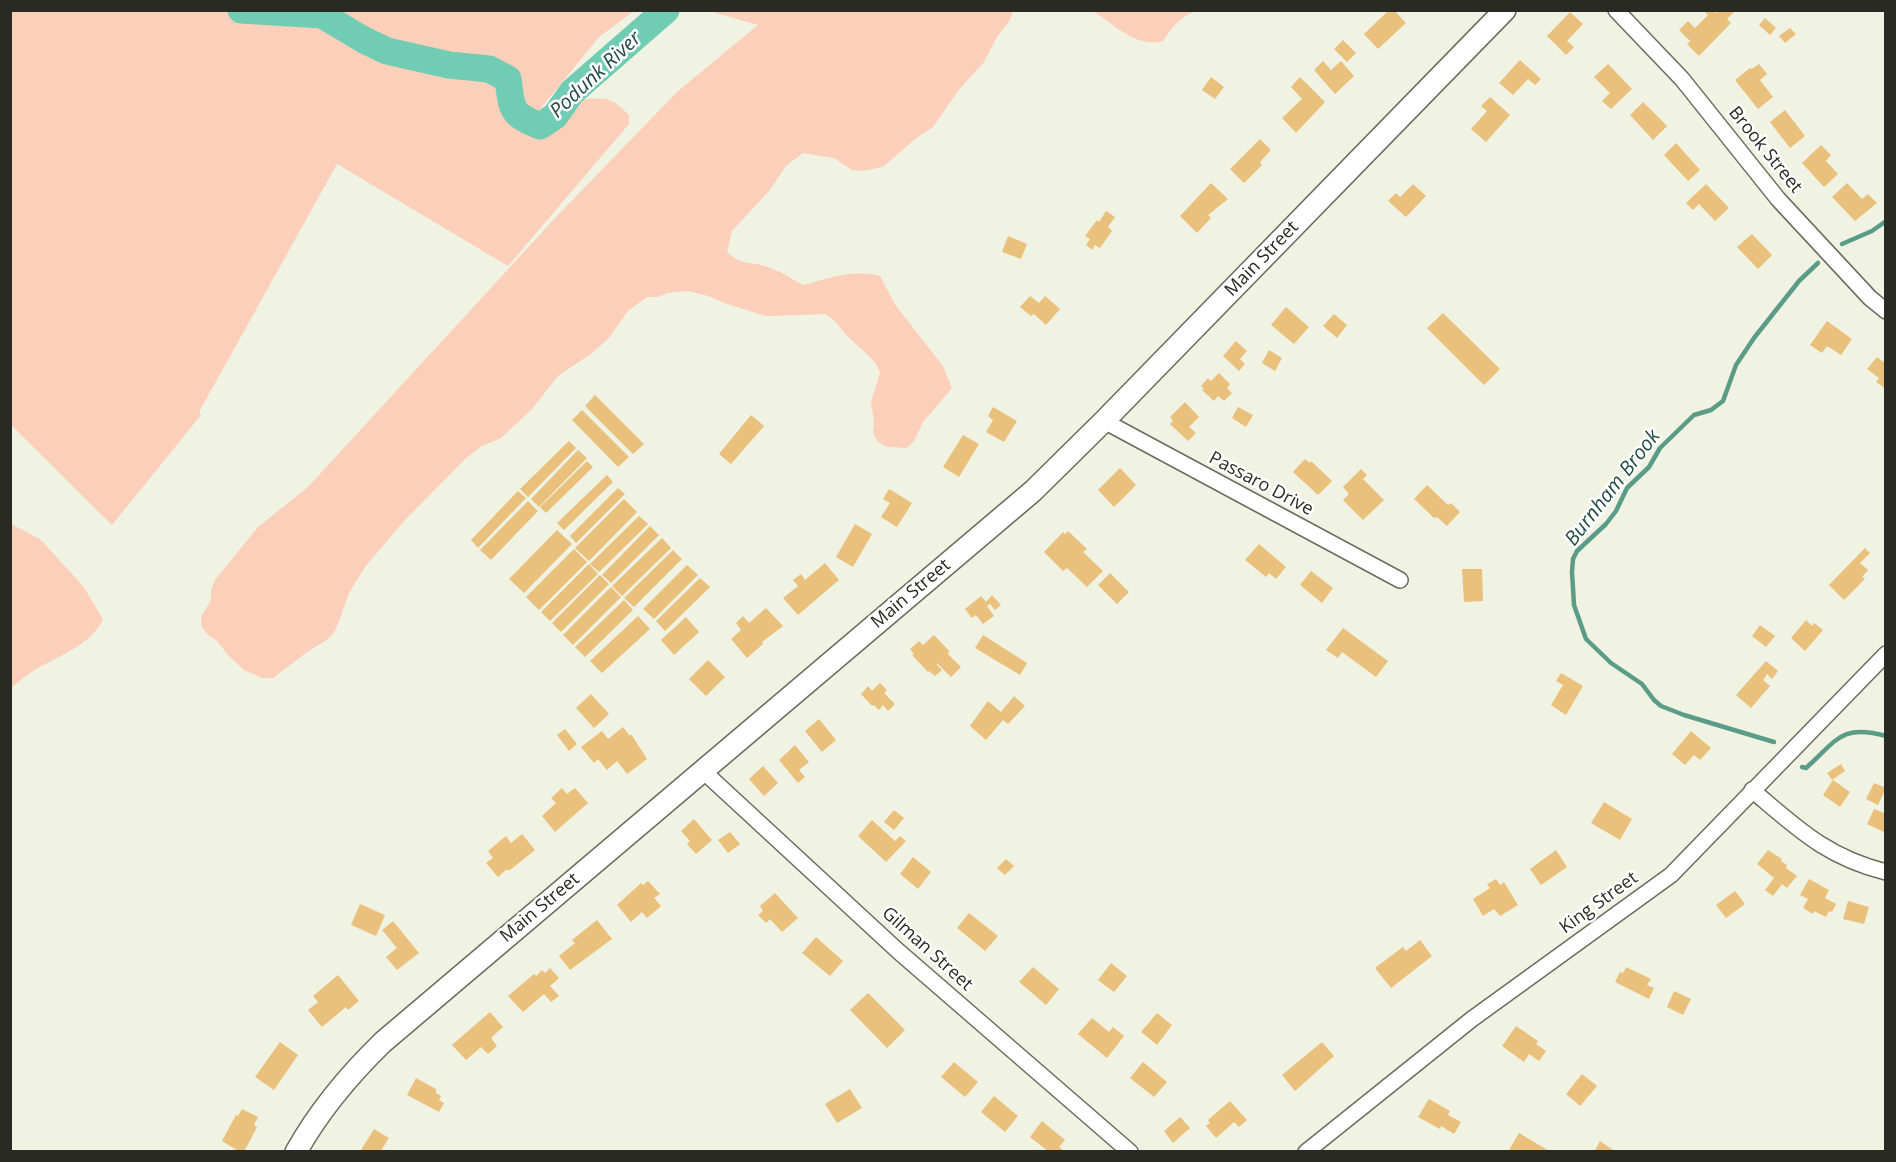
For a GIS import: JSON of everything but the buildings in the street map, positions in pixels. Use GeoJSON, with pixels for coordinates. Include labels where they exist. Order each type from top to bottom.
{"type":"FeatureCollection","features":[{"type":"Feature","properties":{"kind":"street","name":"Main Street"},"geometry":{"type":"LineString","coordinates":[[296,1152],[315,1118],[342,1084],[383,1042],[1033,491],[1504,10]]}},
{"type":"Feature","properties":{"kind":"street","name":"Brook Street"},"geometry":{"type":"LineString","coordinates":[[1616,10],[1682,79],[1778,200],[1870,298],[1886,311]]}},
{"type":"Feature","properties":{"kind":"street","name":"Passaro Drive"},"geometry":{"type":"LineString","coordinates":[[1104,421],[1400,580]]}},
{"type":"Feature","properties":{"kind":"street","name":"King Street"},"geometry":{"type":"LineString","coordinates":[[1306,1152],[1472,1019],[1671,875],[1886,654]]}},
{"type":"Feature","properties":{"kind":"street","name":"Gilman Street"},"geometry":{"type":"LineString","coordinates":[[702,770],[898,951],[1130,1152]]}},
{"type":"Feature","properties":{"kind":"street"},"geometry":{"type":"LineString","coordinates":[[1752,790],[1809,839],[1861,866],[1886,872]]}},
{"type":"Feature","properties":{"kind":"shaded area"},"geometry":{"type":"Polygon","coordinates":[[[10,11],[634,11],[599,37],[532,119],[544,118],[560,106],[570,103],[589,99],[606,99],[629,115],[629,124],[508,266],[337,164],[199,412],[201,415],[112,525],[11,425],[10,11]]]}},
{"type":"Feature","properties":{"kind":"shaded area"},"geometry":{"type":"Polygon","coordinates":[[[709,11],[1013,11],[1010,20],[997,37],[984,62],[958,91],[933,127],[915,139],[883,167],[862,171],[852,170],[834,158],[803,153],[786,166],[769,191],[732,231],[727,252],[742,261],[772,269],[803,285],[851,274],[880,276],[896,306],[943,366],[952,388],[923,422],[914,441],[907,448],[887,447],[878,442],[873,433],[871,402],[880,373],[876,364],[826,314],[766,316],[688,291],[647,297],[628,311],[608,339],[558,376],[532,409],[501,438],[482,446],[466,458],[404,521],[365,567],[349,593],[333,634],[273,678],[262,678],[244,670],[202,627],[201,617],[211,600],[211,590],[215,580],[258,527],[308,487],[557,216],[678,91],[758,25],[709,11]]]}},
{"type":"Feature","properties":{"kind":"shaded area"},"geometry":{"type":"Polygon","coordinates":[[[1093,11],[1195,11],[1176,23],[1163,41],[1154,43],[1144,42],[1126,34],[1093,11]]]}},
{"type":"Feature","properties":{"kind":"shaded area"},"geometry":{"type":"Polygon","coordinates":[[[11,524],[40,539],[83,586],[103,619],[98,628],[82,643],[33,671],[11,688],[11,524]]]}},
{"type":"Feature","properties":{"kind":"waterway","name":"Podunk River"},"geometry":{"type":"LineString","coordinates":[[241,10],[322,15],[387,51],[449,65],[489,69],[508,79],[512,104],[518,114],[540,126],[555,116],[572,92],[666,10]]}},
{"type":"Feature","properties":{"kind":"waterway","name":"Burnham Brook"},"geometry":{"type":"LineString","coordinates":[[1842,244],[1872,231],[1886,221]]}},
{"type":"Feature","properties":{"kind":"waterway","name":"Burnham Brook"},"geometry":{"type":"LineString","coordinates":[[1774,742],[1661,706],[1642,684],[1611,663],[1586,639],[1574,605],[1573,559],[1577,551],[1606,524],[1616,511],[1627,488],[1649,467],[1660,448],[1694,415],[1711,410],[1723,401],[1736,365],[1754,338],[1799,281],[1818,263]]}},
{"type":"Feature","properties":{"kind":"waterway","name":"Burnham Brook"},"geometry":{"type":"LineString","coordinates":[[1802,767],[1806,768],[1832,743],[1848,734],[1858,732],[1886,736]]}}]}
